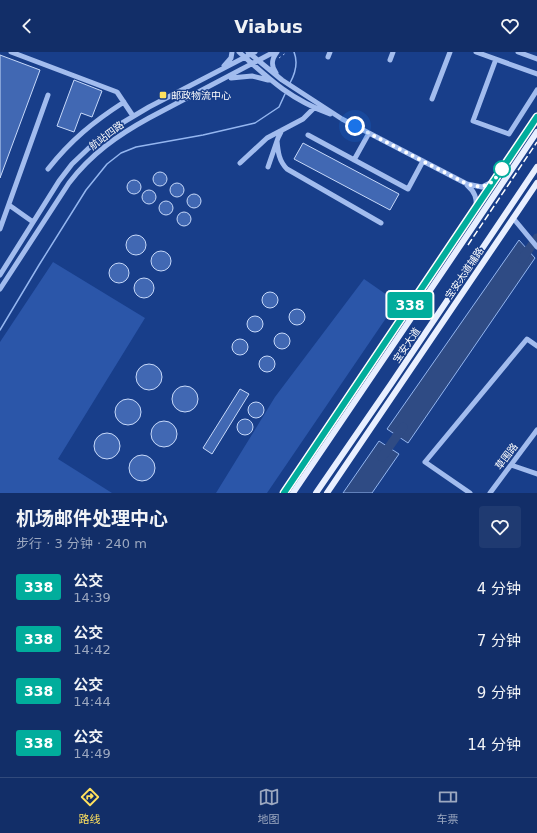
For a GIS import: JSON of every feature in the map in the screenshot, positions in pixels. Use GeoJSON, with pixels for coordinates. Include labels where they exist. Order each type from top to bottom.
{"type":"FeatureCollection","features":[{"type":"Feature","properties":{"kind":"main road"},"geometry":{"type":"LineString","coordinates":[[284,493],[537,117]]}},
{"type":"Feature","properties":{"kind":"main road","name":"宝安大道"},"geometry":{"type":"LineString","coordinates":[[293,493],[537,132]]}},
{"type":"Feature","properties":{"kind":"main road","name":"宝安大道"},"geometry":{"type":"LineString","coordinates":[[316,493],[537,167]]}},
{"type":"Feature","properties":{"kind":"main road","name":"宝安大道辅路"},"geometry":{"type":"LineString","coordinates":[[327,493],[537,183]]}},
{"type":"Feature","properties":{"kind":"main road"},"geometry":{"type":"LineString","coordinates":[[433,322],[472,280]]}},
{"type":"Feature","properties":{"kind":"main road"},"geometry":{"type":"LineString","coordinates":[[356,399],[365,372]]}},
{"type":"Feature","properties":{"kind":"street"},"geometry":{"type":"LineString","coordinates":[[11,52],[117,92],[133,116]]}},
{"type":"Feature","properties":{"kind":"street"},"geometry":{"type":"LineString","coordinates":[[215,73],[228,62],[231,58],[232,52]]}},
{"type":"Feature","properties":{"kind":"street"},"geometry":{"type":"LineString","coordinates":[[239,52],[276,84],[302,102],[342,119]]}},
{"type":"Feature","properties":{"kind":"street"},"geometry":{"type":"LineString","coordinates":[[276,52],[272,65],[282,80]]}},
{"type":"Feature","properties":{"kind":"street","name":"航站四路"},"geometry":{"type":"LineString","coordinates":[[0,290],[69,183],[78,171],[94,155],[130,128],[276,52]]}},
{"type":"Feature","properties":{"kind":"street"},"geometry":{"type":"LineString","coordinates":[[390,60],[393,52]]}},
{"type":"Feature","properties":{"kind":"street"},"geometry":{"type":"LineString","coordinates":[[432,99],[450,52]]}},
{"type":"Feature","properties":{"kind":"street"},"geometry":{"type":"LineString","coordinates":[[476,52],[537,74]]}},
{"type":"Feature","properties":{"kind":"street"},"geometry":{"type":"LineString","coordinates":[[518,52],[537,59]]}},
{"type":"Feature","properties":{"kind":"street"},"geometry":{"type":"LineString","coordinates":[[251,53],[282,80],[342,119],[368,133],[467,184],[482,187],[495,180]]}},
{"type":"Feature","properties":{"kind":"street","name":"航站四路"},"geometry":{"type":"LineString","coordinates":[[0,275],[59,181],[81,155],[103,136],[133,116],[251,53]]}},
{"type":"Feature","properties":{"kind":"street"},"geometry":{"type":"LineString","coordinates":[[496,59],[473,121],[508,134],[537,90]]}},
{"type":"Feature","properties":{"kind":"street"},"geometry":{"type":"LineString","coordinates":[[225,79],[252,76],[276,84]]}},
{"type":"Feature","properties":{"kind":"street"},"geometry":{"type":"LineString","coordinates":[[0,229],[48,95]]}},
{"type":"Feature","properties":{"kind":"street"},"geometry":{"type":"LineString","coordinates":[[48,170],[60,153],[74,139],[101,117],[124,102]]}},
{"type":"Feature","properties":{"kind":"street"},"geometry":{"type":"LineString","coordinates":[[240,163],[262,143],[283,129],[303,120],[314,108]]}},
{"type":"Feature","properties":{"kind":"street"},"geometry":{"type":"LineString","coordinates":[[268,167],[276,141],[283,129]]}},
{"type":"Feature","properties":{"kind":"street"},"geometry":{"type":"LineString","coordinates":[[354,160],[368,133]]}},
{"type":"Feature","properties":{"kind":"street"},"geometry":{"type":"LineString","coordinates":[[308,135],[408,189],[423,161]]}},
{"type":"Feature","properties":{"kind":"street"},"geometry":{"type":"LineString","coordinates":[[276,141],[279,158],[287,169],[381,223]]}},
{"type":"Feature","properties":{"kind":"street"},"geometry":{"type":"LineString","coordinates":[[467,184],[476,196],[476,208]]}},
{"type":"Feature","properties":{"kind":"street"},"geometry":{"type":"LineString","coordinates":[[8,205],[33,222]]}},
{"type":"Feature","properties":{"kind":"street"},"geometry":{"type":"LineString","coordinates":[[513,218],[537,247]]}},
{"type":"Feature","properties":{"kind":"street"},"geometry":{"type":"LineString","coordinates":[[470,493],[424,462],[527,340],[537,346]]}},
{"type":"Feature","properties":{"kind":"street","name":"草围路"},"geometry":{"type":"LineString","coordinates":[[490,493],[537,430]]}},
{"type":"Feature","properties":{"kind":"street"},"geometry":{"type":"LineString","coordinates":[[511,465],[537,474]]}},
{"type":"Feature","properties":{"kind":"path"},"geometry":{"type":"LineString","coordinates":[[279,59],[287,52]]}},
{"type":"Feature","properties":{"kind":"shaded area"},"geometry":{"type":"Polygon","coordinates":[[[519,240],[535,258],[408,443],[387,429],[519,240]]]}},
{"type":"Feature","properties":{"kind":"shaded area"},"geometry":{"type":"Polygon","coordinates":[[[53,262],[145,318],[58,459],[112,493],[0,493],[0,342],[53,262]]]}},
{"type":"Feature","properties":{"kind":"shaded area"},"geometry":{"type":"Polygon","coordinates":[[[364,279],[397,302],[267,493],[216,493],[275,397],[364,279]]]}},
{"type":"Feature","properties":{"kind":"shaded area"},"geometry":{"type":"Polygon","coordinates":[[[379,441],[399,454],[372,493],[343,493],[379,441]]]}},
{"type":"Feature","properties":{"kind":"building"},"geometry":{"type":"Polygon","coordinates":[[[0,55],[40,70],[0,178],[0,55]]]}},
{"type":"Feature","properties":{"kind":"building"},"geometry":{"type":"Polygon","coordinates":[[[74,80],[102,91],[92,117],[81,113],[74,132],[57,126],[74,80]]]}},
{"type":"Feature","properties":{"kind":"building"},"geometry":{"type":"Polygon","coordinates":[[[303,143],[399,194],[390,210],[294,159],[303,143]]]}},
{"type":"Feature","properties":{"kind":"building"},"geometry":{"type":"Polygon","coordinates":[[[160,172],[165,174],[167,179],[165,184],[160,186],[155,184],[153,179],[155,174],[160,172]]]}},
{"type":"Feature","properties":{"kind":"building"},"geometry":{"type":"Polygon","coordinates":[[[134,180],[139,182],[141,187],[139,192],[134,194],[129,192],[127,187],[129,182],[134,180]]]}},
{"type":"Feature","properties":{"kind":"building"},"geometry":{"type":"Polygon","coordinates":[[[177,183],[182,185],[184,190],[182,195],[177,197],[172,195],[170,190],[172,185],[177,183]]]}},
{"type":"Feature","properties":{"kind":"building"},"geometry":{"type":"Polygon","coordinates":[[[149,190],[154,192],[156,197],[154,202],[149,204],[144,202],[142,197],[144,192],[149,190]]]}},
{"type":"Feature","properties":{"kind":"building"},"geometry":{"type":"Polygon","coordinates":[[[194,194],[199,196],[201,201],[199,206],[194,208],[189,206],[187,201],[189,196],[194,194]]]}},
{"type":"Feature","properties":{"kind":"building"},"geometry":{"type":"Polygon","coordinates":[[[166,201],[171,203],[173,208],[171,213],[166,215],[161,213],[159,208],[161,203],[166,201]]]}},
{"type":"Feature","properties":{"kind":"building"},"geometry":{"type":"Polygon","coordinates":[[[184,212],[189,214],[191,219],[189,224],[184,226],[179,224],[177,219],[179,214],[184,212]]]}},
{"type":"Feature","properties":{"kind":"building"},"geometry":{"type":"Polygon","coordinates":[[[136,235],[143,238],[146,245],[143,252],[136,255],[129,252],[126,245],[129,238],[136,235]]]}},
{"type":"Feature","properties":{"kind":"building"},"geometry":{"type":"Polygon","coordinates":[[[161,251],[168,254],[171,261],[168,268],[161,271],[154,268],[151,261],[154,254],[161,251]]]}},
{"type":"Feature","properties":{"kind":"building"},"geometry":{"type":"Polygon","coordinates":[[[119,263],[126,266],[129,273],[126,280],[119,283],[112,280],[109,273],[112,266],[119,263]]]}},
{"type":"Feature","properties":{"kind":"building"},"geometry":{"type":"Polygon","coordinates":[[[144,278],[151,281],[154,288],[151,295],[144,298],[137,295],[134,288],[137,281],[144,278]]]}},
{"type":"Feature","properties":{"kind":"building"},"geometry":{"type":"Polygon","coordinates":[[[270,292],[276,294],[278,300],[276,306],[270,308],[264,306],[262,300],[264,294],[270,292]]]}},
{"type":"Feature","properties":{"kind":"building"},"geometry":{"type":"Polygon","coordinates":[[[297,309],[303,311],[305,317],[303,323],[297,325],[291,323],[289,317],[291,311],[297,309]]]}},
{"type":"Feature","properties":{"kind":"building"},"geometry":{"type":"Polygon","coordinates":[[[255,316],[261,318],[263,324],[261,330],[255,332],[249,330],[247,324],[249,318],[255,316]]]}},
{"type":"Feature","properties":{"kind":"building"},"geometry":{"type":"Polygon","coordinates":[[[282,333],[288,335],[290,341],[288,347],[282,349],[276,347],[274,341],[276,335],[282,333]]]}},
{"type":"Feature","properties":{"kind":"building"},"geometry":{"type":"Polygon","coordinates":[[[240,339],[246,341],[248,347],[246,353],[240,355],[234,353],[232,347],[234,341],[240,339]]]}},
{"type":"Feature","properties":{"kind":"building"},"geometry":{"type":"Polygon","coordinates":[[[267,356],[273,358],[275,364],[273,370],[267,372],[261,370],[259,364],[261,358],[267,356]]]}},
{"type":"Feature","properties":{"kind":"building"},"geometry":{"type":"Polygon","coordinates":[[[149,364],[158,368],[162,377],[158,386],[149,390],[140,386],[136,377],[140,368],[149,364]]]}},
{"type":"Feature","properties":{"kind":"building"},"geometry":{"type":"Polygon","coordinates":[[[185,386],[194,390],[198,399],[194,408],[185,412],[176,408],[172,399],[176,390],[185,386]]]}},
{"type":"Feature","properties":{"kind":"building"},"geometry":{"type":"Polygon","coordinates":[[[240,389],[249,394],[212,454],[203,448],[240,389]]]}},
{"type":"Feature","properties":{"kind":"building"},"geometry":{"type":"Polygon","coordinates":[[[128,399],[137,403],[141,412],[137,421],[128,425],[119,421],[115,412],[119,403],[128,399]]]}},
{"type":"Feature","properties":{"kind":"building"},"geometry":{"type":"Polygon","coordinates":[[[256,402],[262,404],[264,410],[262,416],[256,418],[250,416],[248,410],[250,404],[256,402]]]}},
{"type":"Feature","properties":{"kind":"building"},"geometry":{"type":"Polygon","coordinates":[[[245,419],[251,421],[253,427],[251,433],[245,435],[239,433],[237,427],[239,421],[245,419]]]}},
{"type":"Feature","properties":{"kind":"building"},"geometry":{"type":"Polygon","coordinates":[[[164,421],[173,425],[177,434],[173,443],[164,447],[155,443],[151,434],[155,425],[164,421]]]}},
{"type":"Feature","properties":{"kind":"building"},"geometry":{"type":"Polygon","coordinates":[[[107,433],[116,437],[120,446],[116,455],[107,459],[98,455],[94,446],[98,437],[107,433]]]}},
{"type":"Feature","properties":{"kind":"building"},"geometry":{"type":"Polygon","coordinates":[[[142,455],[151,459],[155,468],[151,477],[142,481],[133,477],[129,468],[133,459],[142,455]]]}},
{"type":"Feature","properties":{"kind":"waterway"},"geometry":{"type":"LineString","coordinates":[[290,83],[295,68],[296,60],[294,52]]}},
{"type":"Feature","properties":{"kind":"waterway"},"geometry":{"type":"LineString","coordinates":[[0,330],[86,190],[107,164],[121,153],[136,147],[203,135],[255,123],[279,107],[285,94]]}},
{"type":"Feature","properties":{"kind":"waterway"},"geometry":{"type":"LineString","coordinates":[[522,259],[537,238]]}},
{"type":"Feature","properties":{"kind":"waterway"},"geometry":{"type":"LineString","coordinates":[[382,457],[403,427]]}},
{"type":"Feature","properties":{"kind":"railway"},"geometry":{"type":"LineString","coordinates":[[468,245],[537,142]]}},
{"type":"Feature","properties":{"kind":"bus line","name":"338"},"geometry":{"type":"LineString","coordinates":[[284,493],[537,117]]}},
{"type":"Feature","properties":{"kind":"place","name":"邮政物流中心"},"geometry":{"type":"Point","coordinates":[163,95]}},
{"type":"Feature","properties":{"kind":"route"},"geometry":{"type":"LineString","coordinates":[[355,126],[473,186],[482,187],[490,184],[495,180],[502,169]]}}]}
